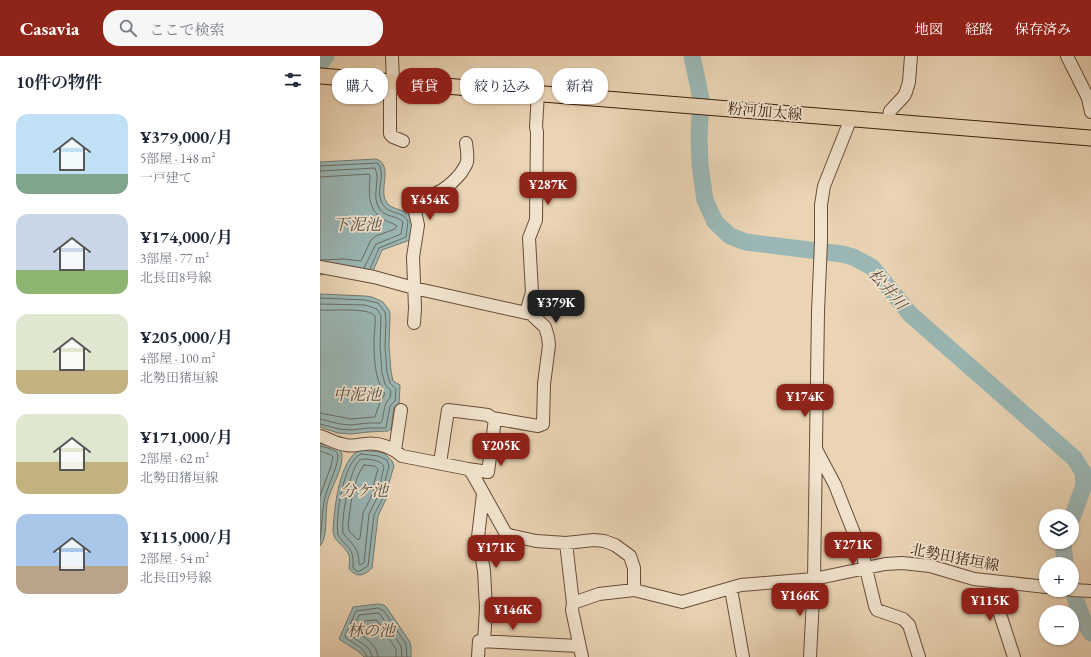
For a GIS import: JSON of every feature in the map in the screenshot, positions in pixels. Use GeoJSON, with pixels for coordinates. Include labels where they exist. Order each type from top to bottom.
{"type":"FeatureCollection","features":[{"type":"Feature","properties":{"kind":"main road","name":"粉河加太線"},"geometry":{"type":"LineString","coordinates":[[320,76],[460,87]]}},
{"type":"Feature","properties":{"kind":"main road","name":"粉河加太線"},"geometry":{"type":"LineString","coordinates":[[544,93],[1091,138]]}},
{"type":"Feature","properties":{"kind":"street"},"geometry":{"type":"LineString","coordinates":[[392,56],[393,82],[390,93],[390,134],[393,137],[403,141]]}},
{"type":"Feature","properties":{"kind":"street"},"geometry":{"type":"LineString","coordinates":[[888,121],[890,111],[906,92],[909,82],[911,56]]}},
{"type":"Feature","properties":{"kind":"street"},"geometry":{"type":"LineString","coordinates":[[1067,56],[1088,98],[1091,112]]}},
{"type":"Feature","properties":{"kind":"street"},"geometry":{"type":"LineString","coordinates":[[526,313],[532,292],[529,238],[536,220],[537,104]]}},
{"type":"Feature","properties":{"kind":"street"},"geometry":{"type":"LineString","coordinates":[[810,657],[814,579],[821,205],[824,186],[851,118]]}},
{"type":"Feature","properties":{"kind":"street"},"geometry":{"type":"LineString","coordinates":[[414,324],[415,308],[413,257],[418,225],[413,202],[436,194],[445,189],[453,181],[466,166],[466,143]]}},
{"type":"Feature","properties":{"kind":"street"},"geometry":{"type":"LineString","coordinates":[[320,267],[374,277],[414,288],[531,314],[545,327],[549,345],[544,384],[543,424],[538,426],[496,419],[488,415],[448,410],[440,463]]}},
{"type":"Feature","properties":{"kind":"street"},"geometry":{"type":"LineString","coordinates":[[395,450],[401,410]]}},
{"type":"Feature","properties":{"kind":"street"},"geometry":{"type":"LineString","coordinates":[[320,436],[352,446],[372,443],[383,445],[395,450],[402,456],[488,472],[496,419]]}},
{"type":"Feature","properties":{"kind":"street"},"geometry":{"type":"LineString","coordinates":[[816,450],[835,485],[863,556],[875,606],[877,610],[903,619],[909,624],[919,657]]}},
{"type":"Feature","properties":{"kind":"street"},"geometry":{"type":"LineString","coordinates":[[468,469],[472,473],[505,532],[509,535],[536,541],[566,543],[594,540],[604,541],[630,556],[634,568],[634,590],[599,594],[573,603]]}},
{"type":"Feature","properties":{"kind":"street"},"geometry":{"type":"LineString","coordinates":[[483,494],[478,537],[484,571],[486,608],[484,642]]}},
{"type":"Feature","properties":{"kind":"street"},"geometry":{"type":"LineString","coordinates":[[478,657],[479,641],[580,652],[572,610],[573,603],[566,543]]}},
{"type":"Feature","properties":{"kind":"street","name":"北勢田猪垣線"},"geometry":{"type":"LineString","coordinates":[[634,590],[682,602],[741,585],[814,579],[885,564],[918,564],[974,579],[1039,587]]}},
{"type":"Feature","properties":{"kind":"street"},"geometry":{"type":"LineString","coordinates":[[1000,582],[998,604],[999,611],[1014,657]]}},
{"type":"Feature","properties":{"kind":"street"},"geometry":{"type":"LineString","coordinates":[[731,589],[743,657]]}},
{"type":"Feature","properties":{"kind":"street"},"geometry":{"type":"LineString","coordinates":[[1079,590],[1089,591]]}},
{"type":"Feature","properties":{"kind":"water","name":"下泥池"},"geometry":{"type":"Polygon","coordinates":[[[376,159],[384,166],[384,194],[387,203],[408,213],[410,216],[412,226],[410,240],[382,250],[370,278],[329,274],[320,275],[320,162],[376,159]]]}},
{"type":"Feature","properties":{"kind":"water","name":"中泥池"},"geometry":{"type":"Polygon","coordinates":[[[320,294],[372,297],[383,302],[389,310],[391,371],[393,381],[400,385],[399,406],[394,407],[391,429],[388,431],[351,434],[338,433],[320,427],[320,294]]]}},
{"type":"Feature","properties":{"kind":"water"},"geometry":{"type":"Polygon","coordinates":[[[320,442],[341,450],[342,457],[340,470],[331,490],[327,504],[325,532],[323,542],[320,546],[320,442]]]}},
{"type":"Feature","properties":{"kind":"water","name":"分ケ池"},"geometry":{"type":"Polygon","coordinates":[[[360,450],[385,454],[392,461],[394,466],[388,486],[387,497],[378,516],[372,568],[366,573],[358,575],[349,569],[349,555],[335,538],[333,531],[336,499],[342,474],[353,455],[360,450]]]}},
{"type":"Feature","properties":{"kind":"water","name":"林の池"},"geometry":{"type":"Polygon","coordinates":[[[378,604],[384,605],[387,608],[410,642],[411,657],[364,657],[339,639],[353,607],[378,604]]]}},
{"type":"Feature","properties":{"kind":"waterway"},"geometry":{"type":"LineString","coordinates":[[320,64],[326,56]]}},
{"type":"Feature","properties":{"kind":"waterway","name":"松井川"},"geometry":{"type":"LineString","coordinates":[[692,56],[701,99],[699,136],[700,165],[705,200],[715,222],[730,236],[746,242],[842,254],[853,257],[872,267],[910,314],[1074,458],[1083,472],[1084,485],[1075,509]]}},
{"type":"Feature","properties":{"kind":"waterway","name":"松井川"},"geometry":{"type":"LineString","coordinates":[[1064,549],[1064,557]]}},
{"type":"Feature","properties":{"kind":"waterway","name":"松井川"},"geometry":{"type":"LineString","coordinates":[[1075,597],[1083,620],[1091,633]]}}]}
